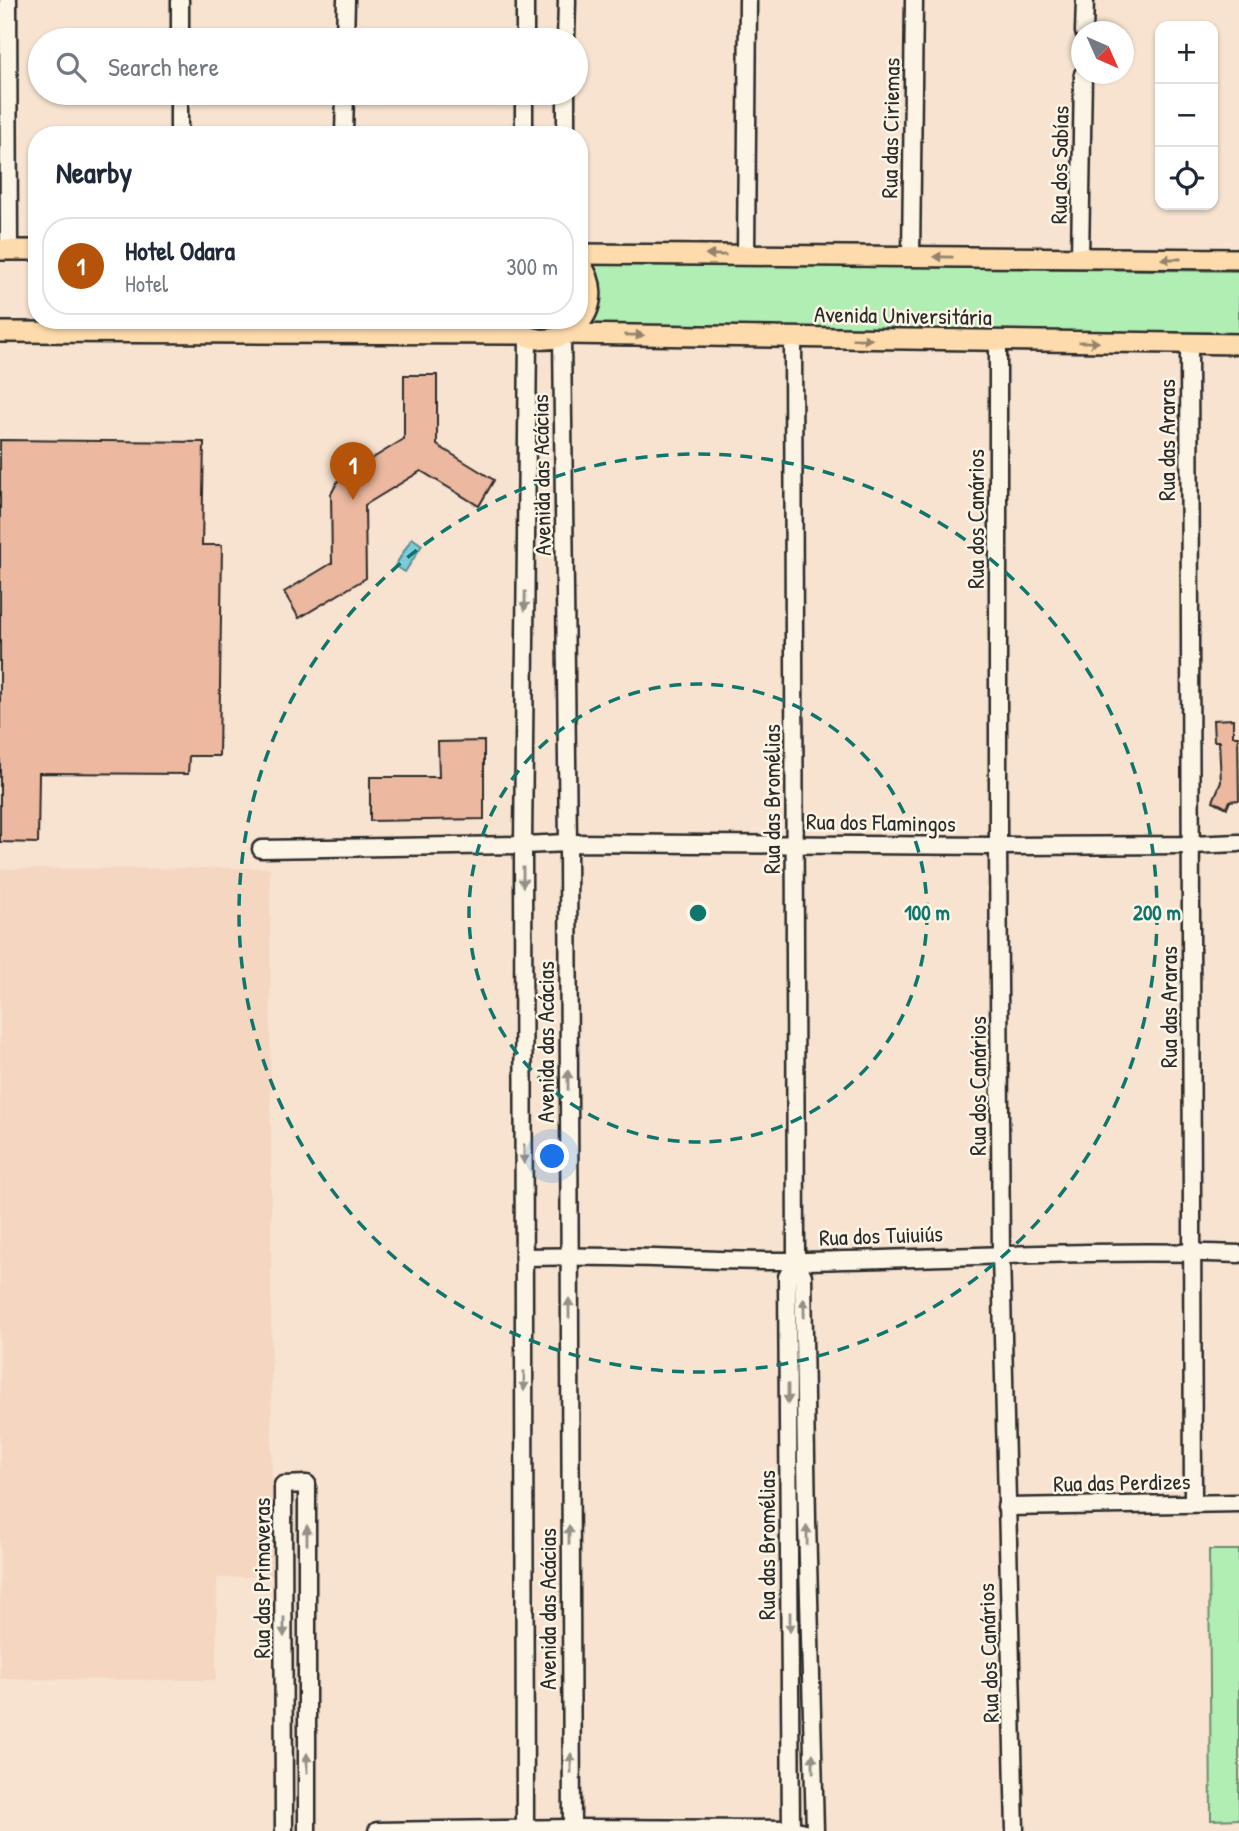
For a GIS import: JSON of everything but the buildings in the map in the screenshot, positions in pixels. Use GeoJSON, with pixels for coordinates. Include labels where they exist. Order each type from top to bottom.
{"type":"FeatureCollection","features":[{"type":"Feature","properties":{"kind":"main road"},"geometry":{"type":"LineString","coordinates":[[4,250],[28,250]]}},
{"type":"Feature","properties":{"kind":"main road"},"geometry":{"type":"LineString","coordinates":[[588,254],[1239,259]]}},
{"type":"Feature","properties":{"kind":"main road"},"geometry":{"type":"LineString","coordinates":[[588,276],[591,299],[588,311]]}},
{"type":"Feature","properties":{"kind":"main road"},"geometry":{"type":"LineString","coordinates":[[515,329],[526,335]]}},
{"type":"Feature","properties":{"kind":"main road"},"geometry":{"type":"LineString","coordinates":[[564,335],[574,329]]}},
{"type":"Feature","properties":{"kind":"main road"},"geometry":{"type":"LineString","coordinates":[[0,332],[526,335]]}},
{"type":"Feature","properties":{"kind":"main road","name":"Avenida Universitária"},"geometry":{"type":"LineString","coordinates":[[526,335],[545,340],[564,335],[1239,344]]}},
{"type":"Feature","properties":{"kind":"street"},"geometry":{"type":"LineString","coordinates":[[4,250],[8,0]]}},
{"type":"Feature","properties":{"kind":"street"},"geometry":{"type":"LineString","coordinates":[[180,0],[180,28]]}},
{"type":"Feature","properties":{"kind":"street"},"geometry":{"type":"LineString","coordinates":[[345,28],[346,0]]}},
{"type":"Feature","properties":{"kind":"street"},"geometry":{"type":"LineString","coordinates":[[525,0],[525,28]]}},
{"type":"Feature","properties":{"kind":"street"},"geometry":{"type":"LineString","coordinates":[[566,28],[567,0]]}},
{"type":"Feature","properties":{"kind":"street"},"geometry":{"type":"LineString","coordinates":[[746,255],[748,0]]}},
{"type":"Feature","properties":{"kind":"street","name":"Rua das Ciriemas"},"geometry":{"type":"LineString","coordinates":[[911,257],[914,0]]}},
{"type":"Feature","properties":{"kind":"street"},"geometry":{"type":"LineString","coordinates":[[1084,21],[1085,0]]}},
{"type":"Feature","properties":{"kind":"street","name":"Rua dos Sabías"},"geometry":{"type":"LineString","coordinates":[[1080,258],[1083,84]]}},
{"type":"Feature","properties":{"kind":"street"},"geometry":{"type":"LineString","coordinates":[[179,105],[179,126]]}},
{"type":"Feature","properties":{"kind":"street"},"geometry":{"type":"LineString","coordinates":[[344,126],[345,105]]}},
{"type":"Feature","properties":{"kind":"street"},"geometry":{"type":"LineString","coordinates":[[524,105],[524,126]]}},
{"type":"Feature","properties":{"kind":"street"},"geometry":{"type":"LineString","coordinates":[[566,105],[566,126]]}},
{"type":"Feature","properties":{"kind":"street","name":"Avenida das Acácias"},"geometry":{"type":"LineString","coordinates":[[525,1830],[523,845],[526,335]]}},
{"type":"Feature","properties":{"kind":"street","name":"Avenida das Acácias"},"geometry":{"type":"LineString","coordinates":[[564,335],[572,1830]]}},
{"type":"Feature","properties":{"kind":"street","name":"Rua das Bromélias"},"geometry":{"type":"LineString","coordinates":[[793,338],[796,1261],[803,1276],[815,1831]]}},
{"type":"Feature","properties":{"kind":"street","name":"Rua dos Canários"},"geometry":{"type":"LineString","coordinates":[[998,341],[1001,1254],[1015,1831]]}},
{"type":"Feature","properties":{"kind":"street","name":"Rua das Araras"},"geometry":{"type":"LineString","coordinates":[[1189,343],[1193,1503]]}},
{"type":"Feature","properties":{"kind":"street","name":"Rua dos Flamingos"},"geometry":{"type":"LineString","coordinates":[[261,849],[568,843],[998,846],[1239,843]]}},
{"type":"Feature","properties":{"kind":"street","name":"Rua dos Tuiuiús"},"geometry":{"type":"LineString","coordinates":[[524,1257],[796,1261],[1001,1254],[1239,1254]]}},
{"type":"Feature","properties":{"kind":"street","name":"Rua das Bromélias"},"geometry":{"type":"LineString","coordinates":[[794,1830],[787,1277],[796,1261]]}},
{"type":"Feature","properties":{"kind":"street","name":"Rua das Primaveras"},"geometry":{"type":"LineString","coordinates":[[284,1831],[283,1485],[307,1484],[307,1831]]}},
{"type":"Feature","properties":{"kind":"street","name":"Rua das Perdizes"},"geometry":{"type":"LineString","coordinates":[[1006,1507],[1239,1503]]}},
{"type":"Feature","properties":{"kind":"street"},"geometry":{"type":"LineString","coordinates":[[377,1831],[794,1830]]}},
{"type":"Feature","properties":{"kind":"shaded area"},"geometry":{"type":"Polygon","coordinates":[[[270,868],[272,1576],[217,1578],[216,1680],[0,1679],[0,869],[270,868]]]}},
{"type":"Feature","properties":{"kind":"green space"},"geometry":{"type":"Polygon","coordinates":[[[590,263],[1239,271],[1239,333],[591,327],[598,287],[590,263]]]}},
{"type":"Feature","properties":{"kind":"green space"},"geometry":{"type":"Polygon","coordinates":[[[1209,1550],[1239,1550],[1239,1819],[1211,1820],[1209,1550]]]}},
{"type":"Feature","properties":{"kind":"water"},"geometry":{"type":"Polygon","coordinates":[[[412,538],[422,545],[405,572],[395,566],[412,538]]]}},
{"type":"Feature","properties":{"kind":"place","name":"Hotel Odara"},"geometry":{"type":"Point","coordinates":[353,500]}}]}
